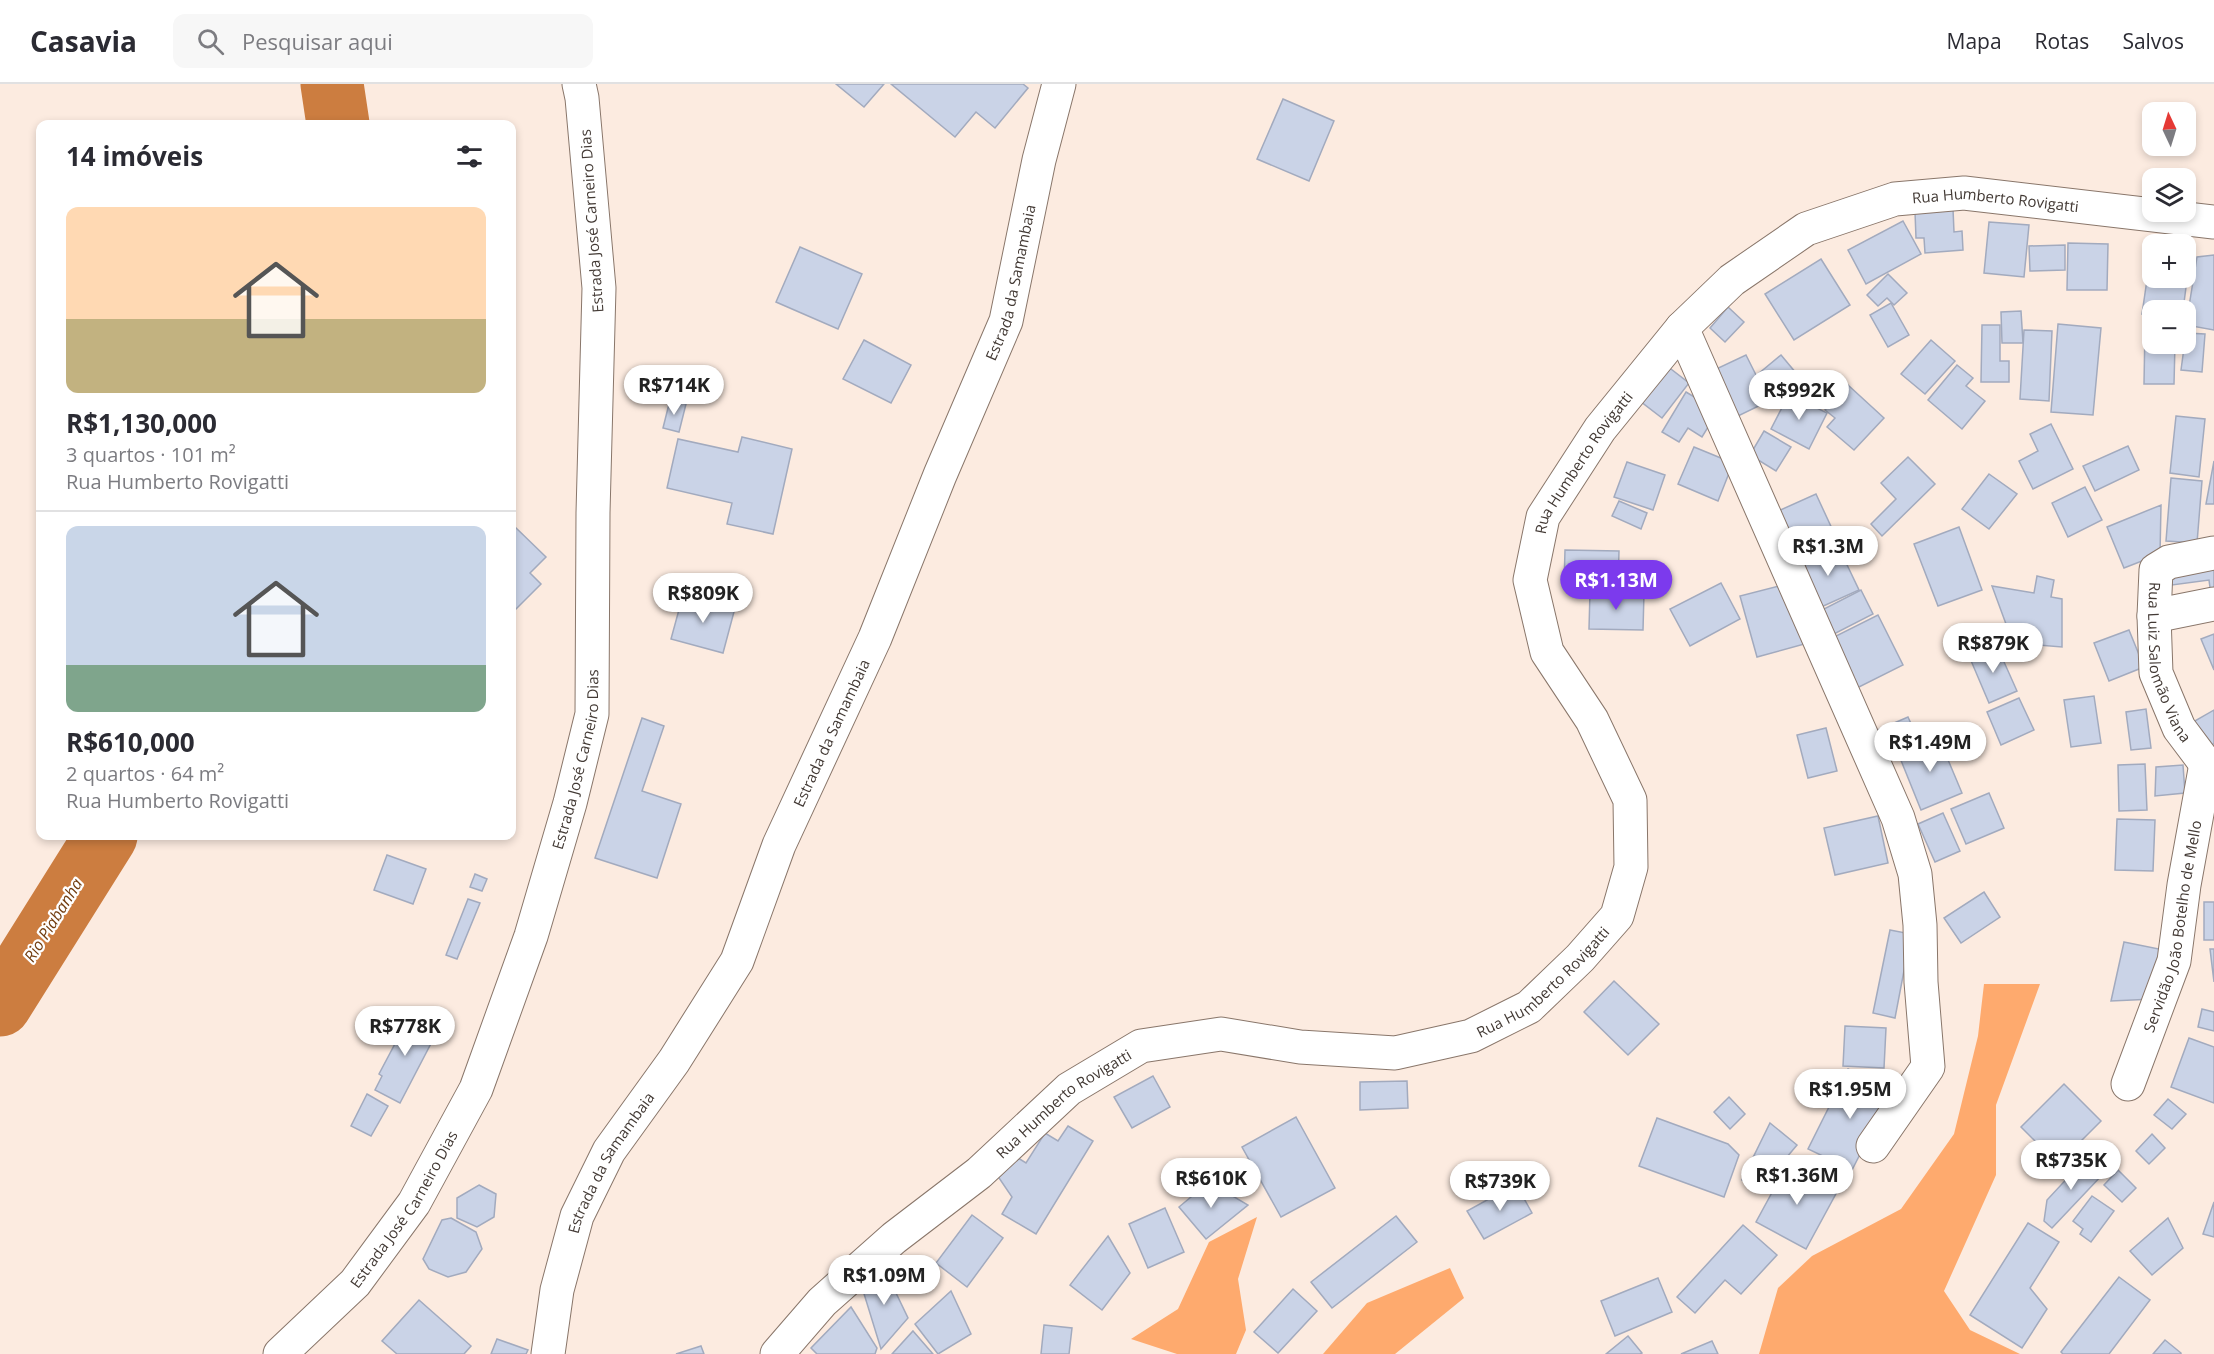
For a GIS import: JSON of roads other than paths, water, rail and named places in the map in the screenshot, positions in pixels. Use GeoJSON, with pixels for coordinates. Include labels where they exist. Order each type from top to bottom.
{"type":"FeatureCollection","features":[{"type":"Feature","properties":{"kind":"street","name":"Estrada José Carneiro Dias"},"geometry":{"type":"LineString","coordinates":[[280,1354],[355,1283],[414,1203],[476,1089],[531,936],[570,803],[592,714],[593,513],[599,288],[579,84]]}},
{"type":"Feature","properties":{"kind":"street","name":"Estrada da Samambaia"},"geometry":{"type":"LineString","coordinates":[[548,1354],[557,1290],[577,1216],[609,1151],[674,1061],[737,961],[779,845],[875,638],[940,475],[1006,321],[1039,160],[1059,84]]}},
{"type":"Feature","properties":{"kind":"street","name":"Rua Humberto Rovigatti"},"geometry":{"type":"LineString","coordinates":[[777,1354],[822,1302],[894,1238],[980,1173],[1069,1089],[1141,1046],[1221,1034],[1300,1047],[1395,1053],[1471,1036],[1529,1007],[1580,957],[1617,916],[1631,867],[1630,800],[1592,720],[1547,652],[1530,580],[1543,517],[1600,429],[1682,328],[1732,280],[1806,229],[1895,199],[1964,194],[2214,222]]}},
{"type":"Feature","properties":{"kind":"street"},"geometry":{"type":"LineString","coordinates":[[1682,328],[1898,818],[1915,874],[1928,1067],[1874,1146]]}},
{"type":"Feature","properties":{"kind":"street","name":"Rua Luiz Salomão Viana"},"geometry":{"type":"LineString","coordinates":[[2210,765],[2179,728],[2156,673],[2154,616],[2156,570],[2169,562],[2214,553]]}},
{"type":"Feature","properties":{"kind":"street"},"geometry":{"type":"LineString","coordinates":[[2154,616],[2214,604]]}},
{"type":"Feature","properties":{"kind":"street","name":"Servidão João Botelho de Mello"},"geometry":{"type":"LineString","coordinates":[[2128,1084],[2174,961],[2184,885],[2210,765]]}},
{"type":"Feature","properties":{"kind":"waterway","name":"Rio Piabanha"},"geometry":{"type":"LineString","coordinates":[[332,84],[337,120]]}},
{"type":"Feature","properties":{"kind":"waterway","name":"Rio Piabanha"},"geometry":{"type":"LineString","coordinates":[[0,1005],[103,840]]}}]}
